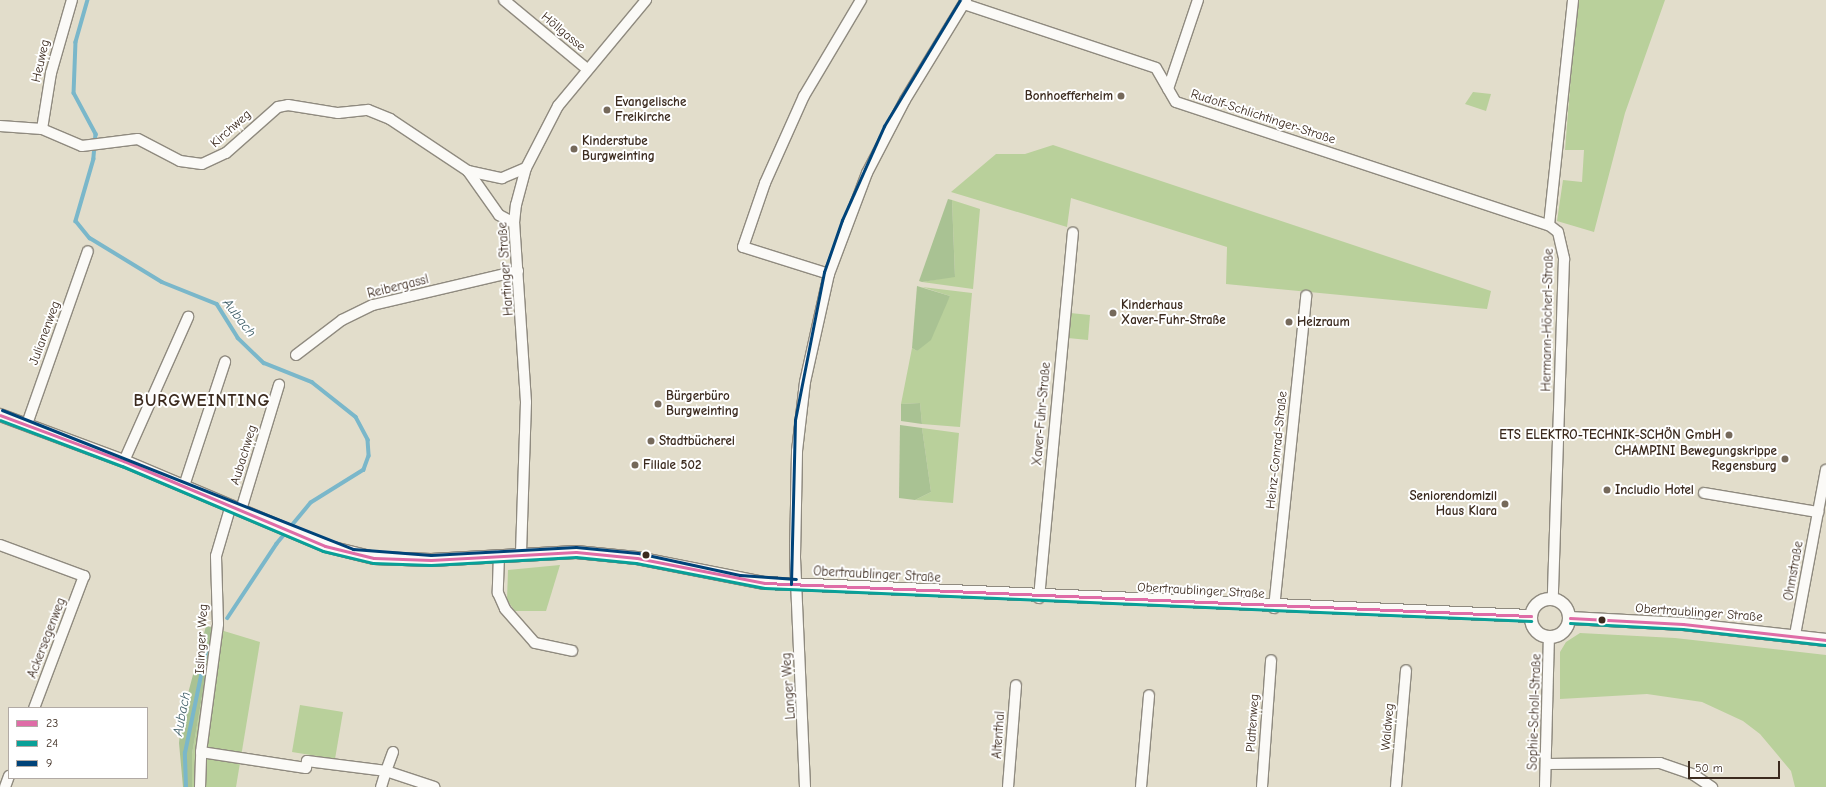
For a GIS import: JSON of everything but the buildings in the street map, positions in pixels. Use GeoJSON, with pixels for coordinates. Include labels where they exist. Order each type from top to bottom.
{"type":"FeatureCollection","features":[{"type":"Feature","properties":{"kind":"street","name":"Heuweg"},"geometry":{"type":"LineString","coordinates":[[42,129],[54,57],[72,0]]}},
{"type":"Feature","properties":{"kind":"street","name":"Höllgasse"},"geometry":{"type":"LineString","coordinates":[[504,0],[586,68]]}},
{"type":"Feature","properties":{"kind":"street","name":"Hartinger Straße"},"geometry":{"type":"LineString","coordinates":[[520,553],[526,402],[514,223],[526,168],[542,133],[586,68],[646,0]]}},
{"type":"Feature","properties":{"kind":"street"},"geometry":{"type":"LineString","coordinates":[[829,274],[743,247],[765,183],[798,108],[861,0]]}},
{"type":"Feature","properties":{"kind":"street"},"geometry":{"type":"LineString","coordinates":[[1168,89],[1198,0]]}},
{"type":"Feature","properties":{"kind":"street"},"geometry":{"type":"LineString","coordinates":[[1549,225],[1573,0]]}},
{"type":"Feature","properties":{"kind":"street","name":"Langer Weg"},"geometry":{"type":"LineString","coordinates":[[805,787],[796,584],[800,421],[829,274],[847,222],[889,128],[965,2]]}},
{"type":"Feature","properties":{"kind":"street","name":"Rudolf-Schlichtinger-Straße"},"geometry":{"type":"LineString","coordinates":[[965,2],[1156,68],[1176,102],[1549,225]]}},
{"type":"Feature","properties":{"kind":"street","name":"Kirchweg"},"geometry":{"type":"LineString","coordinates":[[0,126],[42,129],[82,146],[104,145],[138,139],[180,161],[202,164],[220,157],[278,107],[288,105],[338,113],[368,110],[390,119],[468,171],[499,215],[514,223]]}},
{"type":"Feature","properties":{"kind":"street","name":"Kirchweg"},"geometry":{"type":"LineString","coordinates":[[468,171],[502,178],[526,168]]}},
{"type":"Feature","properties":{"kind":"street","name":"Hermann-Höcherl-Straße"},"geometry":{"type":"LineString","coordinates":[[1549,225],[1558,232],[1564,260],[1553,598]]}},
{"type":"Feature","properties":{"kind":"street","name":"Xaver-Fuhr-Straße"},"geometry":{"type":"LineString","coordinates":[[1039,598],[1073,233]]}},
{"type":"Feature","properties":{"kind":"street","name":"Julianenweg"},"geometry":{"type":"LineString","coordinates":[[27,424],[88,251]]}},
{"type":"Feature","properties":{"kind":"street","name":"Reibergassl"},"geometry":{"type":"LineString","coordinates":[[296,355],[342,320],[373,305],[518,271]]}},
{"type":"Feature","properties":{"kind":"street","name":"Heinz-Conrad-Straße"},"geometry":{"type":"LineString","coordinates":[[1274,608],[1306,296]]}},
{"type":"Feature","properties":{"kind":"street"},"geometry":{"type":"LineString","coordinates":[[124,461],[188,317]]}},
{"type":"Feature","properties":{"kind":"street"},"geometry":{"type":"LineString","coordinates":[[184,486],[225,362]]}},
{"type":"Feature","properties":{"kind":"street","name":"Aubachweg"},"geometry":{"type":"LineString","coordinates":[[236,507],[279,385]]}},
{"type":"Feature","properties":{"kind":"street","name":"Obertraublinger Straße"},"geometry":{"type":"LineString","coordinates":[[0,415],[124,461],[293,531],[325,546],[374,558],[431,560],[520,553],[576,552],[637,558],[739,580],[796,584],[1039,598],[1274,608],[1531,616]]}},
{"type":"Feature","properties":{"kind":"street","name":"Ohmstraße"},"geometry":{"type":"LineString","coordinates":[[1795,635],[1826,470]]}},
{"type":"Feature","properties":{"kind":"street"},"geometry":{"type":"LineString","coordinates":[[1704,493],[1818,512]]}},
{"type":"Feature","properties":{"kind":"street","name":"Islinger Weg"},"geometry":{"type":"LineString","coordinates":[[200,787],[201,752],[218,624],[216,556],[236,507]]}},
{"type":"Feature","properties":{"kind":"street","name":"Ackersegenweg"},"geometry":{"type":"LineString","coordinates":[[0,545],[84,576],[34,707]]}},
{"type":"Feature","properties":{"kind":"street"},"geometry":{"type":"LineString","coordinates":[[499,555],[498,593],[505,609],[535,643],[572,651]]}},
{"type":"Feature","properties":{"kind":"street"},"geometry":{"type":"LineString","coordinates":[[1553,598],[1568,609],[1570,618],[1564,632],[1549,638],[1536,631],[1531,616],[1538,603],[1553,598]]}},
{"type":"Feature","properties":{"kind":"street","name":"Obertraublinger Straße"},"geometry":{"type":"LineString","coordinates":[[1570,618],[1683,624],[1795,635],[1826,640]]}},
{"type":"Feature","properties":{"kind":"street","name":"Sophie-Scholl-Straße"},"geometry":{"type":"LineString","coordinates":[[1545,787],[1547,764],[1549,638]]}},
{"type":"Feature","properties":{"kind":"street","name":"Plattenweg"},"geometry":{"type":"LineString","coordinates":[[1262,787],[1271,660]]}},
{"type":"Feature","properties":{"kind":"street","name":"Waldweg"},"geometry":{"type":"LineString","coordinates":[[1396,787],[1406,670]]}},
{"type":"Feature","properties":{"kind":"street","name":"Altenthal"},"geometry":{"type":"LineString","coordinates":[[1008,787],[1016,685]]}},
{"type":"Feature","properties":{"kind":"street"},"geometry":{"type":"LineString","coordinates":[[1142,787],[1149,695]]}},
{"type":"Feature","properties":{"kind":"street"},"geometry":{"type":"LineString","coordinates":[[201,752],[306,768],[307,761],[386,771],[434,787]]}},
{"type":"Feature","properties":{"kind":"street"},"geometry":{"type":"LineString","coordinates":[[381,787],[393,752]]}},
{"type":"Feature","properties":{"kind":"street"},"geometry":{"type":"LineString","coordinates":[[1547,764],[1660,764],[1694,775],[1712,787]]}},
{"type":"Feature","properties":{"kind":"green space"},"geometry":{"type":"Polygon","coordinates":[[[1577,0],[1665,0],[1625,113],[1594,232],[1557,221],[1563,180],[1582,182],[1584,150],[1565,150],[1577,0]]]}},
{"type":"Feature","properties":{"kind":"green space"},"geometry":{"type":"Polygon","coordinates":[[[1473,92],[1491,94],[1486,111],[1465,104],[1473,92]]]}},
{"type":"Feature","properties":{"kind":"green space"},"geometry":{"type":"Polygon","coordinates":[[[1053,145],[1491,291],[1487,309],[1226,284],[1227,247],[1071,198],[1067,227],[951,192],[996,154],[1025,154],[1053,145]]]}},
{"type":"Feature","properties":{"kind":"green space"},"geometry":{"type":"Polygon","coordinates":[[[948,199],[952,200],[955,277],[922,282],[919,281],[948,199]]]}},
{"type":"Feature","properties":{"kind":"green space"},"geometry":{"type":"Polygon","coordinates":[[[952,200],[980,209],[973,289],[922,282],[955,276],[952,200]]]}},
{"type":"Feature","properties":{"kind":"green space"},"geometry":{"type":"Polygon","coordinates":[[[917,286],[950,296],[931,340],[917,351],[912,348],[917,286]]]}},
{"type":"Feature","properties":{"kind":"green space"},"geometry":{"type":"Polygon","coordinates":[[[922,287],[972,293],[960,427],[922,424],[920,403],[901,404],[912,348],[917,351],[950,296],[922,287]]]}},
{"type":"Feature","properties":{"kind":"green space"},"geometry":{"type":"Polygon","coordinates":[[[1070,313],[1090,315],[1088,340],[1068,338],[1070,313]]]}},
{"type":"Feature","properties":{"kind":"green space"},"geometry":{"type":"Polygon","coordinates":[[[920,403],[922,424],[901,421],[901,404],[920,403]]]}},
{"type":"Feature","properties":{"kind":"green space"},"geometry":{"type":"Polygon","coordinates":[[[900,425],[922,428],[931,492],[915,500],[899,498],[900,425]]]}},
{"type":"Feature","properties":{"kind":"green space"},"geometry":{"type":"Polygon","coordinates":[[[922,428],[959,433],[953,503],[915,500],[931,492],[922,428]]]}},
{"type":"Feature","properties":{"kind":"green space"},"geometry":{"type":"Polygon","coordinates":[[[560,565],[546,611],[515,611],[507,600],[508,570],[560,565]]]}},
{"type":"Feature","properties":{"kind":"green space"},"geometry":{"type":"Polygon","coordinates":[[[206,626],[214,628],[192,754],[192,787],[183,787],[179,743],[182,716],[206,626]]]}},
{"type":"Feature","properties":{"kind":"green space"},"geometry":{"type":"Polygon","coordinates":[[[214,628],[260,642],[236,787],[192,787],[192,754],[214,628]]]}},
{"type":"Feature","properties":{"kind":"green space"},"geometry":{"type":"Polygon","coordinates":[[[1580,633],[1675,638],[1826,655],[1826,787],[1795,787],[1791,771],[1760,734],[1743,721],[1702,702],[1647,694],[1560,699],[1560,652],[1566,642],[1580,633]]]}},
{"type":"Feature","properties":{"kind":"green space"},"geometry":{"type":"Polygon","coordinates":[[[300,705],[343,712],[335,759],[292,752],[300,705]]]}},
{"type":"Feature","properties":{"kind":"waterway","name":"Aubach"},"geometry":{"type":"LineString","coordinates":[[88,0],[76,42],[74,93],[96,134],[94,159],[76,221],[90,238],[162,282],[217,304],[238,338],[264,363],[312,382],[356,417],[368,440],[369,456],[364,470],[311,503],[277,544],[228,618]]}},
{"type":"Feature","properties":{"kind":"waterway","name":"Aubach"},"geometry":{"type":"LineString","coordinates":[[186,787],[185,753],[207,647]]}},
{"type":"Feature","properties":{"kind":"transit line","name":"9"},"geometry":{"type":"LineString","coordinates":[[791,584],[795,420],[824,272],[842,220],[884,126],[960,0]]}},
{"type":"Feature","properties":{"kind":"transit line","name":"9"},"geometry":{"type":"LineString","coordinates":[[2,410],[353,549],[431,555],[576,547],[638,553],[740,575],[796,579]]}},
{"type":"Feature","properties":{"kind":"transit line","name":"23"},"geometry":{"type":"LineString","coordinates":[[0,415],[124,461],[325,546],[374,558],[431,560],[576,552],[637,558],[765,583],[1531,616]]}},
{"type":"Feature","properties":{"kind":"transit line","name":"24"},"geometry":{"type":"LineString","coordinates":[[0,420],[122,466],[323,551],[373,563],[431,565],[576,557],[636,563],[765,588],[1531,621]]}},
{"type":"Feature","properties":{"kind":"transit line","name":"23"},"geometry":{"type":"LineString","coordinates":[[1570,618],[1683,624],[1826,640]]}},
{"type":"Feature","properties":{"kind":"transit line","name":"24"},"geometry":{"type":"LineString","coordinates":[[1570,623],[1683,629],[1825,645]]}},
{"type":"Feature","properties":{"kind":"place","name":"Bonhoefferheim"},"geometry":{"type":"Point","coordinates":[1121,96]}},
{"type":"Feature","properties":{"kind":"place","name":"Evangelische Freikirche"},"geometry":{"type":"Point","coordinates":[607,110]}},
{"type":"Feature","properties":{"kind":"place","name":"Kinderstube Burgweinting"},"geometry":{"type":"Point","coordinates":[574,149]}},
{"type":"Feature","properties":{"kind":"place","name":"Kinderhaus Xaver-Fuhr-Straße"},"geometry":{"type":"Point","coordinates":[1113,313]}},
{"type":"Feature","properties":{"kind":"place","name":"Heizraum"},"geometry":{"type":"Point","coordinates":[1289,322]}},
{"type":"Feature","properties":{"kind":"place","name":"Bürgerbüro Burgweinting"},"geometry":{"type":"Point","coordinates":[658,404]}},
{"type":"Feature","properties":{"kind":"place","name":"ETS ELEKTRO-TECHNIK-SCHÖN GmbH"},"geometry":{"type":"Point","coordinates":[1729,435]}},
{"type":"Feature","properties":{"kind":"place","name":"Stadtbücherei"},"geometry":{"type":"Point","coordinates":[651,441]}},
{"type":"Feature","properties":{"kind":"place","name":"CHAMPINI Bewegungskrippe Regensburg"},"geometry":{"type":"Point","coordinates":[1785,459]}},
{"type":"Feature","properties":{"kind":"place","name":"Filiale 502"},"geometry":{"type":"Point","coordinates":[635,465]}},
{"type":"Feature","properties":{"kind":"place","name":"Includio Hotel"},"geometry":{"type":"Point","coordinates":[1607,490]}},
{"type":"Feature","properties":{"kind":"place","name":"Seniorendomizil Haus Klara"},"geometry":{"type":"Point","coordinates":[1505,504]}},
{"type":"Feature","properties":{"kind":"district","name":"BURGWEINTING"},"geometry":{"type":"Point","coordinates":[202,401]}}]}
